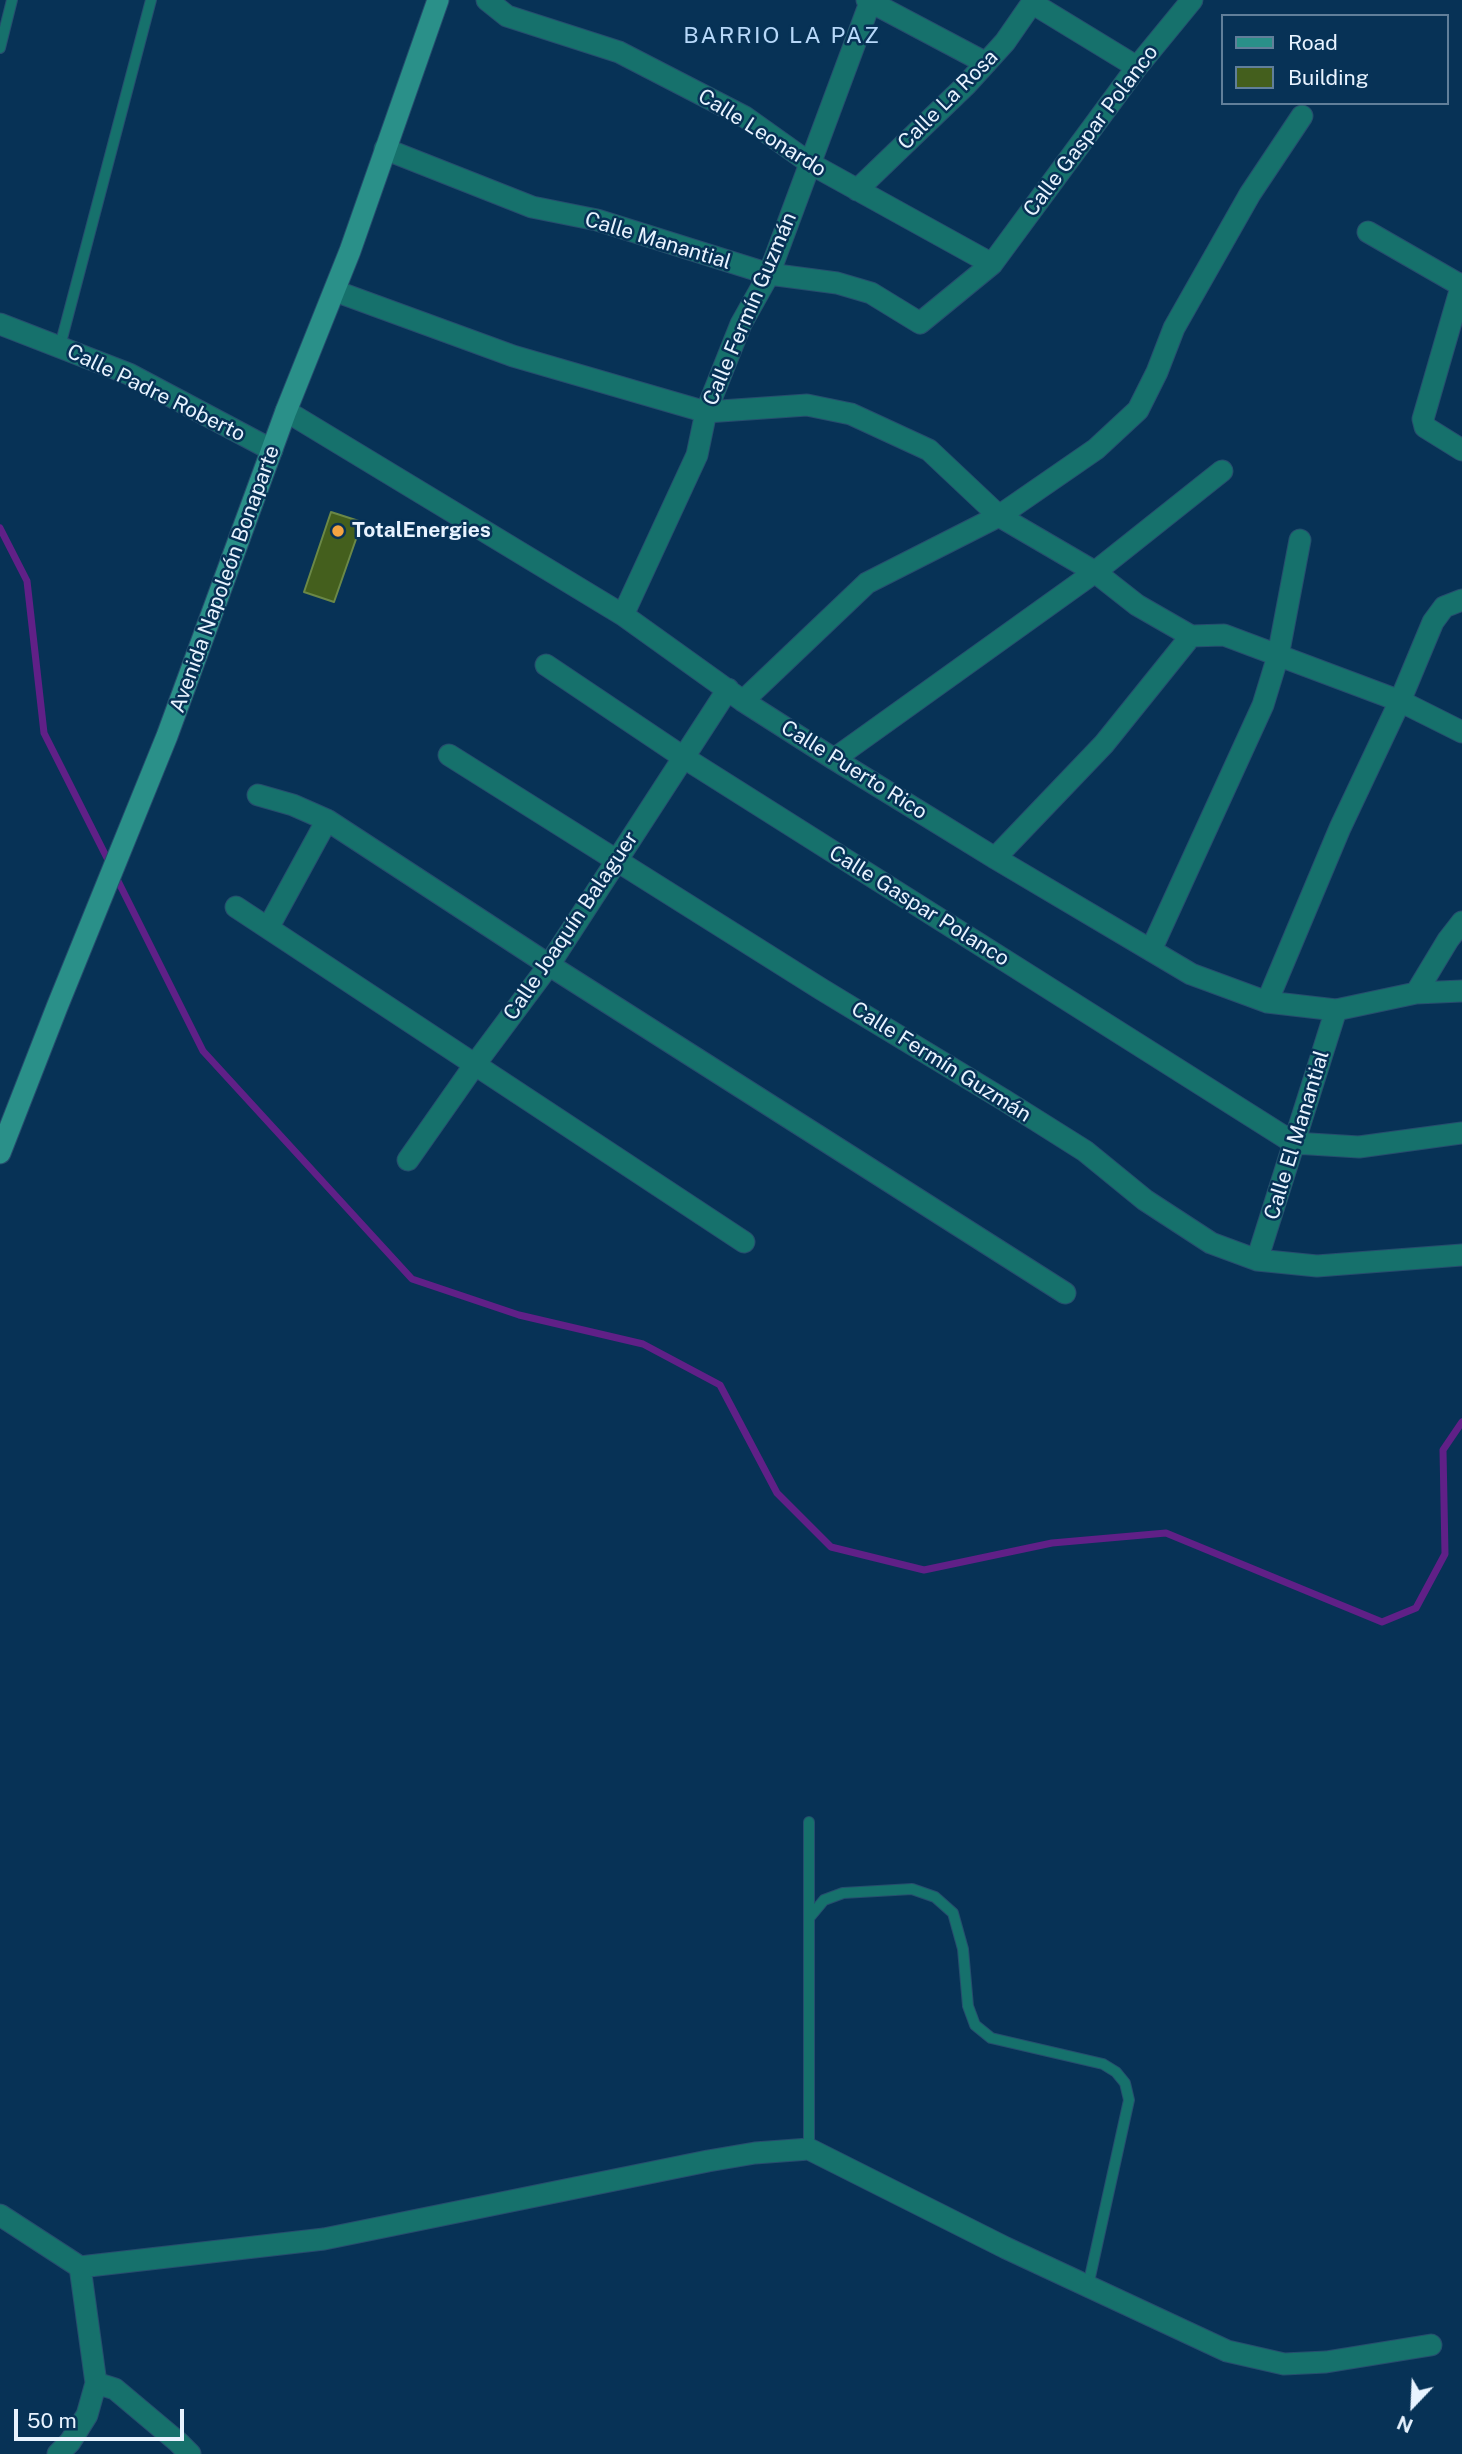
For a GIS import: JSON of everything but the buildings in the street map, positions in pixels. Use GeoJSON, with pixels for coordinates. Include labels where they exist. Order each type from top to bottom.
{"type":"FeatureCollection","features":[{"type":"Feature","properties":{"kind":"main road","name":"Avenida Napoleón Bonaparte"},"geometry":{"type":"LineString","coordinates":[[0,1153],[167,736],[286,411],[335,291],[438,0]]}},
{"type":"Feature","properties":{"kind":"street","name":"Calle Leonardo"},"geometry":{"type":"LineString","coordinates":[[487,0],[507,16],[619,52],[745,117],[811,164],[992,264]]}},
{"type":"Feature","properties":{"kind":"street","name":"Calle Gaspar Polanco"},"geometry":{"type":"LineString","coordinates":[[992,264],[1137,67],[1192,0]]}},
{"type":"Feature","properties":{"kind":"street","name":"Calle Fermín Guzmán"},"geometry":{"type":"LineString","coordinates":[[623,615],[697,455],[706,412],[741,324],[769,274],[870,1]]}},
{"type":"Feature","properties":{"kind":"street"},"geometry":{"type":"LineString","coordinates":[[870,1],[986,63]]}},
{"type":"Feature","properties":{"kind":"street","name":"Calle La Rosa"},"geometry":{"type":"LineString","coordinates":[[857,190],[986,63],[1005,42],[1032,3],[1137,67]]}},
{"type":"Feature","properties":{"kind":"street","name":"Calle Joaquín Balaguer"},"geometry":{"type":"LineString","coordinates":[[408,1160],[549,965],[683,757],[735,695],[867,583],[999,516],[1096,449],[1138,410],[1157,372],[1174,328],[1250,194],[1302,116]]}},
{"type":"Feature","properties":{"kind":"street","name":"Calle Manantial"},"geometry":{"type":"LineString","coordinates":[[385,149],[532,207],[597,220],[769,274],[838,283],[871,293],[920,323],[992,264]]}},
{"type":"Feature","properties":{"kind":"street"},"geometry":{"type":"LineString","coordinates":[[1368,232],[1462,285],[1423,419],[1425,426],[1462,450]]}},
{"type":"Feature","properties":{"kind":"street"},"geometry":{"type":"LineString","coordinates":[[335,291],[513,356],[706,412],[807,405],[851,414],[929,450],[999,516],[1095,572],[1137,605],[1191,636],[1224,635],[1400,701],[1462,732]]}},
{"type":"Feature","properties":{"kind":"street","name":"Calle Padre Roberto"},"geometry":{"type":"LineString","coordinates":[[0,324],[60,345],[129,374],[272,450]]}},
{"type":"Feature","properties":{"kind":"street","name":"Calle Puerto Rico"},"geometry":{"type":"LineString","coordinates":[[286,411],[623,615],[735,695],[834,759],[1191,974],[1267,1002],[1336,1010],[1416,993],[1462,991]]}},
{"type":"Feature","properties":{"kind":"street"},"geometry":{"type":"LineString","coordinates":[[834,759],[1095,572],[1222,471]]}},
{"type":"Feature","properties":{"kind":"street"},"geometry":{"type":"LineString","coordinates":[[1151,950],[1263,705],[1278,656],[1300,540]]}},
{"type":"Feature","properties":{"kind":"street"},"geometry":{"type":"LineString","coordinates":[[1267,1002],[1340,828],[1400,701],[1433,622],[1444,607],[1462,600]]}},
{"type":"Feature","properties":{"kind":"street"},"geometry":{"type":"LineString","coordinates":[[995,858],[1104,744],[1191,636]]}},
{"type":"Feature","properties":{"kind":"street","name":"Calle Gaspar Polanco"},"geometry":{"type":"LineString","coordinates":[[545,665],[683,757],[1294,1143]]}},
{"type":"Feature","properties":{"kind":"street","name":"Calle Fermín Guzmán"},"geometry":{"type":"LineString","coordinates":[[449,755],[1085,1151],[1145,1200],[1211,1243],[1258,1260],[1317,1266],[1462,1255]]}},
{"type":"Feature","properties":{"kind":"street"},"geometry":{"type":"LineString","coordinates":[[258,795],[293,805],[327,820],[549,965],[1065,1293]]}},
{"type":"Feature","properties":{"kind":"street"},"geometry":{"type":"LineString","coordinates":[[268,928],[327,820]]}},
{"type":"Feature","properties":{"kind":"street"},"geometry":{"type":"LineString","coordinates":[[236,906],[744,1242]]}},
{"type":"Feature","properties":{"kind":"street"},"geometry":{"type":"LineString","coordinates":[[1416,993],[1462,922]]}},
{"type":"Feature","properties":{"kind":"street","name":"Calle El Manantial"},"geometry":{"type":"LineString","coordinates":[[1258,1260],[1336,1010]]}},
{"type":"Feature","properties":{"kind":"street"},"geometry":{"type":"LineString","coordinates":[[1294,1143],[1359,1147],[1462,1133]]}},
{"type":"Feature","properties":{"kind":"street"},"geometry":{"type":"LineString","coordinates":[[0,2215],[80,2267],[324,2239],[708,2161],[809,2148],[1088,2286],[1227,2351],[1284,2364],[1326,2362],[1431,2345]]}},
{"type":"Feature","properties":{"kind":"street"},"geometry":{"type":"LineString","coordinates":[[58,2454],[70,2442],[86,2415],[96,2383],[80,2267]]}},
{"type":"Feature","properties":{"kind":"street"},"geometry":{"type":"LineString","coordinates":[[96,2383],[115,2389],[190,2454]]}},
{"type":"Feature","properties":{"kind":"lane"},"geometry":{"type":"LineString","coordinates":[[0,48],[12,0]]}},
{"type":"Feature","properties":{"kind":"lane"},"geometry":{"type":"LineString","coordinates":[[60,345],[151,0]]}},
{"type":"Feature","properties":{"kind":"lane"},"geometry":{"type":"LineString","coordinates":[[809,1822],[809,2148]]}},
{"type":"Feature","properties":{"kind":"lane"},"geometry":{"type":"LineString","coordinates":[[809,1919],[824,1900],[843,1893],[912,1889],[936,1897],[953,1913],[963,1949],[968,2006],[975,2025],[991,2038],[1103,2064],[1116,2072],[1125,2083],[1129,2100],[1088,2286]]}},
{"type":"Feature","properties":{"kind":"waterway"},"geometry":{"type":"LineString","coordinates":[[0,528],[27,581],[44,733],[111,866]]}},
{"type":"Feature","properties":{"kind":"waterway"},"geometry":{"type":"LineString","coordinates":[[116,877],[203,1051],[412,1279],[519,1315],[643,1344],[720,1385],[777,1493],[831,1547],[924,1570],[1052,1543],[1166,1533],[1382,1622],[1416,1608],[1445,1554],[1443,1450],[1462,1422]]}},
{"type":"Feature","properties":{"kind":"place","name":"TotalEnergies"},"geometry":{"type":"Point","coordinates":[338,531]}},
{"type":"Feature","properties":{"kind":"district","name":"BARRIO LA PAZ"},"geometry":{"type":"Point","coordinates":[782,36]}}]}
